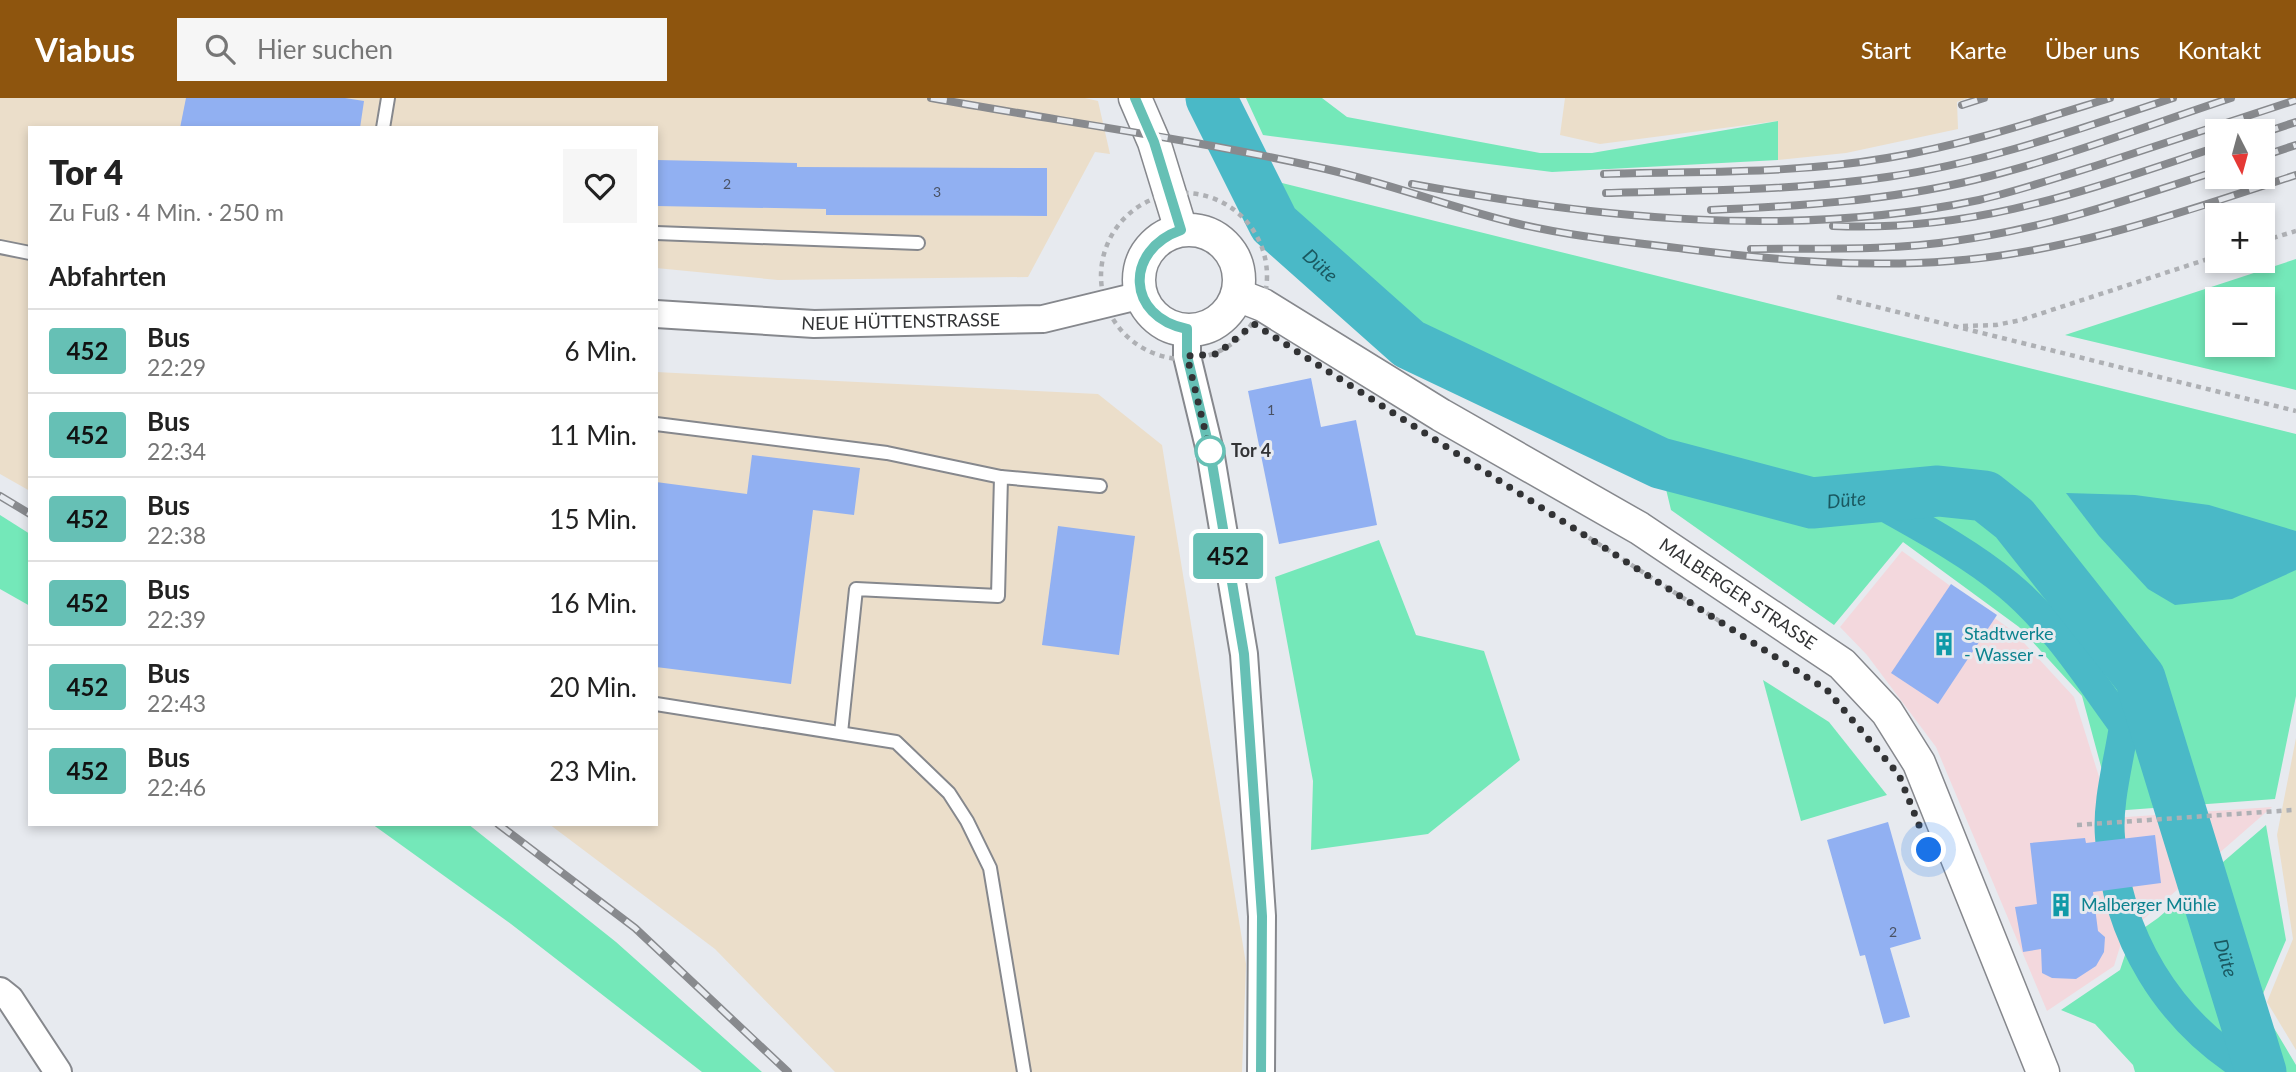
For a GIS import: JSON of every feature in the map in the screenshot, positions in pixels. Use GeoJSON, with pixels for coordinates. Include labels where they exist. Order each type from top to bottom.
{"type":"FeatureCollection","features":[{"type":"Feature","properties":{"kind":"street"},"geometry":{"type":"LineString","coordinates":[[1135,98],[1173,194],[1181,230]]}},
{"type":"Feature","properties":{"kind":"street"},"geometry":{"type":"LineString","coordinates":[[1187,343],[1229,310],[1250,300],[1239,279],[1236,262],[1227,247],[1214,237],[1198,231],[1181,230],[1153,245],[1144,258],[1139,274],[1142,295],[1157,318],[1171,326],[1187,343],[1210,451],[1244,654],[1262,916],[1261,1072]]}},
{"type":"Feature","properties":{"kind":"street","name":"NEUE HÜTTENSTRASSE"},"geometry":{"type":"LineString","coordinates":[[658,314],[814,324],[1030,320],[1142,295]]}},
{"type":"Feature","properties":{"kind":"street","name":"MALBERGER STRASSE"},"geometry":{"type":"LineString","coordinates":[[1250,300],[1441,415],[1639,528],[1842,664],[1887,712],[1919,764],[2043,1072]]}},
{"type":"Feature","properties":{"kind":"street"},"geometry":{"type":"LineString","coordinates":[[0,991],[10,999],[58,1072]]}},
{"type":"Feature","properties":{"kind":"lane"},"geometry":{"type":"LineString","coordinates":[[383,126],[388,98]]}},
{"type":"Feature","properties":{"kind":"lane"},"geometry":{"type":"LineString","coordinates":[[658,233],[918,243]]}},
{"type":"Feature","properties":{"kind":"lane"},"geometry":{"type":"LineString","coordinates":[[0,247],[28,253]]}},
{"type":"Feature","properties":{"kind":"lane"},"geometry":{"type":"LineString","coordinates":[[658,424],[887,453],[1001,477],[1100,486]]}},
{"type":"Feature","properties":{"kind":"lane"},"geometry":{"type":"LineString","coordinates":[[841,733],[856,589],[998,596],[1001,477]]}},
{"type":"Feature","properties":{"kind":"lane"},"geometry":{"type":"LineString","coordinates":[[658,704],[896,742],[948,793],[967,821],[990,868],[1024,1072]]}},
{"type":"Feature","properties":{"kind":"path"},"geometry":{"type":"LineString","coordinates":[[1195,193],[1223,202],[1246,219],[1261,243],[1268,271],[1250,300],[1254,324],[1217,354],[1187,343],[1159,357],[1125,337],[1104,304],[1101,262],[1118,225],[1151,199],[1195,193]]}},
{"type":"Feature","properties":{"kind":"path"},"geometry":{"type":"LineString","coordinates":[[2275,238],[2296,231]]}},
{"type":"Feature","properties":{"kind":"path"},"geometry":{"type":"LineString","coordinates":[[1957,326],[1996,326],[2021,320],[2205,260]]}},
{"type":"Feature","properties":{"kind":"path"},"geometry":{"type":"LineString","coordinates":[[1836,297],[2296,411]]}},
{"type":"Feature","properties":{"kind":"path"},"geometry":{"type":"LineString","coordinates":[[1570,526],[1734,630]]}},
{"type":"Feature","properties":{"kind":"path"},"geometry":{"type":"LineString","coordinates":[[2077,825],[2293,810]]}},
{"type":"Feature","properties":{"kind":"shaded area"},"geometry":{"type":"Polygon","coordinates":[[[0,98],[1085,98],[1098,101],[1110,154],[1095,152],[1028,277],[778,280],[658,268],[658,126],[28,126],[28,490],[0,474],[0,98]]]}},
{"type":"Feature","properties":{"kind":"shaded area"},"geometry":{"type":"Polygon","coordinates":[[[1565,98],[1968,98],[1957,102],[1958,129],[1846,153],[1778,160],[1778,121],[1600,144],[1560,135],[1565,98]]]}},
{"type":"Feature","properties":{"kind":"shaded area"},"geometry":{"type":"Polygon","coordinates":[[[658,372],[1098,394],[1162,445],[1246,964],[1242,1072],[835,1072],[715,949],[552,826],[658,826],[658,372]]]}},
{"type":"Feature","properties":{"kind":"shaded area"},"geometry":{"type":"Polygon","coordinates":[[[1902,551],[2014,632],[2074,697],[2112,818],[2272,807],[2123,937],[2114,966],[2047,1011],[1936,747],[1867,655],[1840,627],[1902,551]]]}},
{"type":"Feature","properties":{"kind":"shaded area"},"geometry":{"type":"Polygon","coordinates":[[[2296,738],[2296,1050],[2267,1002],[2293,939],[2277,835],[2296,738]]]}},
{"type":"Feature","properties":{"kind":"green space"},"geometry":{"type":"Polygon","coordinates":[[[1246,98],[1322,98],[1347,117],[1540,153],[1592,153],[1778,121],[1778,160],[1552,172],[1263,135],[1246,98]]]}},
{"type":"Feature","properties":{"kind":"green space"},"geometry":{"type":"Polygon","coordinates":[[[1278,182],[2296,434],[2296,696],[2275,799],[2113,811],[2082,696],[2019,627],[1903,542],[1834,625],[1671,510],[1654,439],[1418,329],[1306,233],[1278,182]]]}},
{"type":"Feature","properties":{"kind":"green space"},"geometry":{"type":"Polygon","coordinates":[[[2296,259],[2296,390],[2065,335],[2205,289],[2205,357],[2275,357],[2275,287],[2211,287],[2253,273],[2275,273],[2275,266],[2296,259]]]}},
{"type":"Feature","properties":{"kind":"green space"},"geometry":{"type":"Polygon","coordinates":[[[0,515],[28,533],[28,605],[0,589],[0,515]]]}},
{"type":"Feature","properties":{"kind":"green space"},"geometry":{"type":"Polygon","coordinates":[[[1379,540],[1416,635],[1484,651],[1520,760],[1428,834],[1311,850],[1313,781],[1275,577],[1379,540]]]}},
{"type":"Feature","properties":{"kind":"green space"},"geometry":{"type":"Polygon","coordinates":[[[1763,680],[1829,722],[1887,795],[1801,821],[1763,680]]]}},
{"type":"Feature","properties":{"kind":"green space"},"geometry":{"type":"Polygon","coordinates":[[[2266,825],[2286,940],[2259,1003],[2296,1065],[2296,1072],[2135,1072],[2133,1065],[2095,1024],[2061,1010],[2120,970],[2131,937],[2158,918],[2266,825]]]}},
{"type":"Feature","properties":{"kind":"green space"},"geometry":{"type":"Polygon","coordinates":[[[375,826],[471,826],[616,942],[762,1072],[702,1072],[511,924],[375,826]]]}},
{"type":"Feature","properties":{"kind":"water"},"geometry":{"type":"Polygon","coordinates":[[[2066,493],[2135,495],[2209,505],[2296,531],[2296,570],[2232,599],[2175,605],[2148,589],[2099,536],[2066,493]]]}},
{"type":"Feature","properties":{"kind":"building"},"geometry":{"type":"Polygon","coordinates":[[[186,98],[345,98],[364,101],[360,126],[180,126],[186,98]]]}},
{"type":"Feature","properties":{"kind":"building"},"geometry":{"type":"Polygon","coordinates":[[[658,160],[797,163],[797,167],[1047,168],[1047,216],[826,215],[826,209],[658,206],[658,160]]]}},
{"type":"Feature","properties":{"kind":"building"},"geometry":{"type":"Polygon","coordinates":[[[1311,378],[1321,427],[1356,420],[1377,525],[1279,544],[1248,391],[1311,378]]]}},
{"type":"Feature","properties":{"kind":"building"},"geometry":{"type":"Polygon","coordinates":[[[752,455],[860,468],[854,515],[813,510],[791,684],[658,667],[658,482],[747,494],[752,455]]]}},
{"type":"Feature","properties":{"kind":"building"},"geometry":{"type":"Polygon","coordinates":[[[1058,526],[1135,536],[1119,655],[1042,645],[1058,526]]]}},
{"type":"Feature","properties":{"kind":"building","name":"Stadtwerke - Wasser -"},"geometry":{"type":"Polygon","coordinates":[[[1951,584],[1997,615],[1938,704],[1891,673],[1951,584]]]}},
{"type":"Feature","properties":{"kind":"building"},"geometry":{"type":"Polygon","coordinates":[[[1888,822],[1921,939],[1890,948],[1910,1017],[1884,1024],[1865,955],[1860,956],[1827,840],[1888,822]]]}},
{"type":"Feature","properties":{"kind":"building","name":"Malberger Mühle"},"geometry":{"type":"Polygon","coordinates":[[[2155,835],[2161,883],[2093,892],[2098,931],[2105,937],[2104,952],[2096,966],[2076,979],[2052,978],[2042,973],[2041,949],[2023,952],[2015,907],[2037,904],[2030,843],[2085,838],[2086,843],[2155,835]]]}},
{"type":"Feature","properties":{"kind":"waterway","name":"Düte"},"geometry":{"type":"LineString","coordinates":[[1211,98],[1274,224],[1409,344],[1660,463],[1812,503],[1938,491],[1985,496],[2014,519],[2140,678],[2261,1072]]}},
{"type":"Feature","properties":{"kind":"waterway"},"geometry":{"type":"LineString","coordinates":[[1871,499],[1976,561],[2025,600],[2070,652],[2124,726],[2112,796],[2110,837],[2114,873],[2135,942],[2172,1002],[2223,1052],[2253,1072]]}},
{"type":"Feature","properties":{"kind":"railway"},"geometry":{"type":"LineString","coordinates":[[931,98],[1173,139],[1317,167],[1494,218],[1560,232],[1718,253],[1818,262],[1917,263],[2040,249],[2126,228],[2296,175]]}},
{"type":"Feature","properties":{"kind":"railway"},"geometry":{"type":"LineString","coordinates":[[1962,105],[1984,98]]}},
{"type":"Feature","properties":{"kind":"railway"},"geometry":{"type":"LineString","coordinates":[[1604,174],[1817,167],[1887,158],[1972,139],[2110,98]]}},
{"type":"Feature","properties":{"kind":"railway"},"geometry":{"type":"LineString","coordinates":[[1606,193],[1782,187],[1852,182],[1924,171],[1996,154],[2173,98]]}},
{"type":"Feature","properties":{"kind":"railway"},"geometry":{"type":"LineString","coordinates":[[1711,210],[1843,201],[1909,193],[1974,180],[2103,142],[2231,98]]}},
{"type":"Feature","properties":{"kind":"railway"},"geometry":{"type":"LineString","coordinates":[[1412,184],[1623,214],[1766,221],[1838,219],[1909,212],[1979,200],[2095,166],[2296,100]]}},
{"type":"Feature","properties":{"kind":"railway"},"geometry":{"type":"LineString","coordinates":[[2275,129],[2296,122]]}},
{"type":"Feature","properties":{"kind":"railway"},"geometry":{"type":"LineString","coordinates":[[2275,152],[2296,145]]}},
{"type":"Feature","properties":{"kind":"railway"},"geometry":{"type":"LineString","coordinates":[[1833,226],[1885,226],[1982,215],[2075,193],[2205,151]]}},
{"type":"Feature","properties":{"kind":"railway"},"geometry":{"type":"LineString","coordinates":[[1751,249],[1904,246],[1988,236],[2087,212],[2205,175]]}},
{"type":"Feature","properties":{"kind":"railway"},"geometry":{"type":"LineString","coordinates":[[0,496],[28,513]]}},
{"type":"Feature","properties":{"kind":"railway"},"geometry":{"type":"LineString","coordinates":[[501,826],[635,928],[788,1072]]}},
{"type":"Feature","properties":{"kind":"bus line","name":"452"},"geometry":{"type":"LineString","coordinates":[[1135,98],[1173,194],[1181,230],[1153,245],[1144,258],[1139,274],[1140,290],[1146,306],[1157,318],[1171,326],[1187,329],[1187,356],[1210,451],[1244,654],[1262,916],[1261,1072]]}},
{"type":"Feature","properties":{"kind":"place","name":"Tor 4"},"geometry":{"type":"Point","coordinates":[1210,451]}},
{"type":"Feature","properties":{"kind":"place","name":"Stadtwerke - Wasser -"},"geometry":{"type":"Point","coordinates":[1944,644]}},
{"type":"Feature","properties":{"kind":"place","name":"Malberger Mühle"},"geometry":{"type":"Point","coordinates":[2061,905]}},
{"type":"Feature","properties":{"kind":"route"},"geometry":{"type":"LineString","coordinates":[[1210,451],[1187,356],[1217,354],[1254,324],[1827,690],[1899,775],[1929,850]]}}]}
